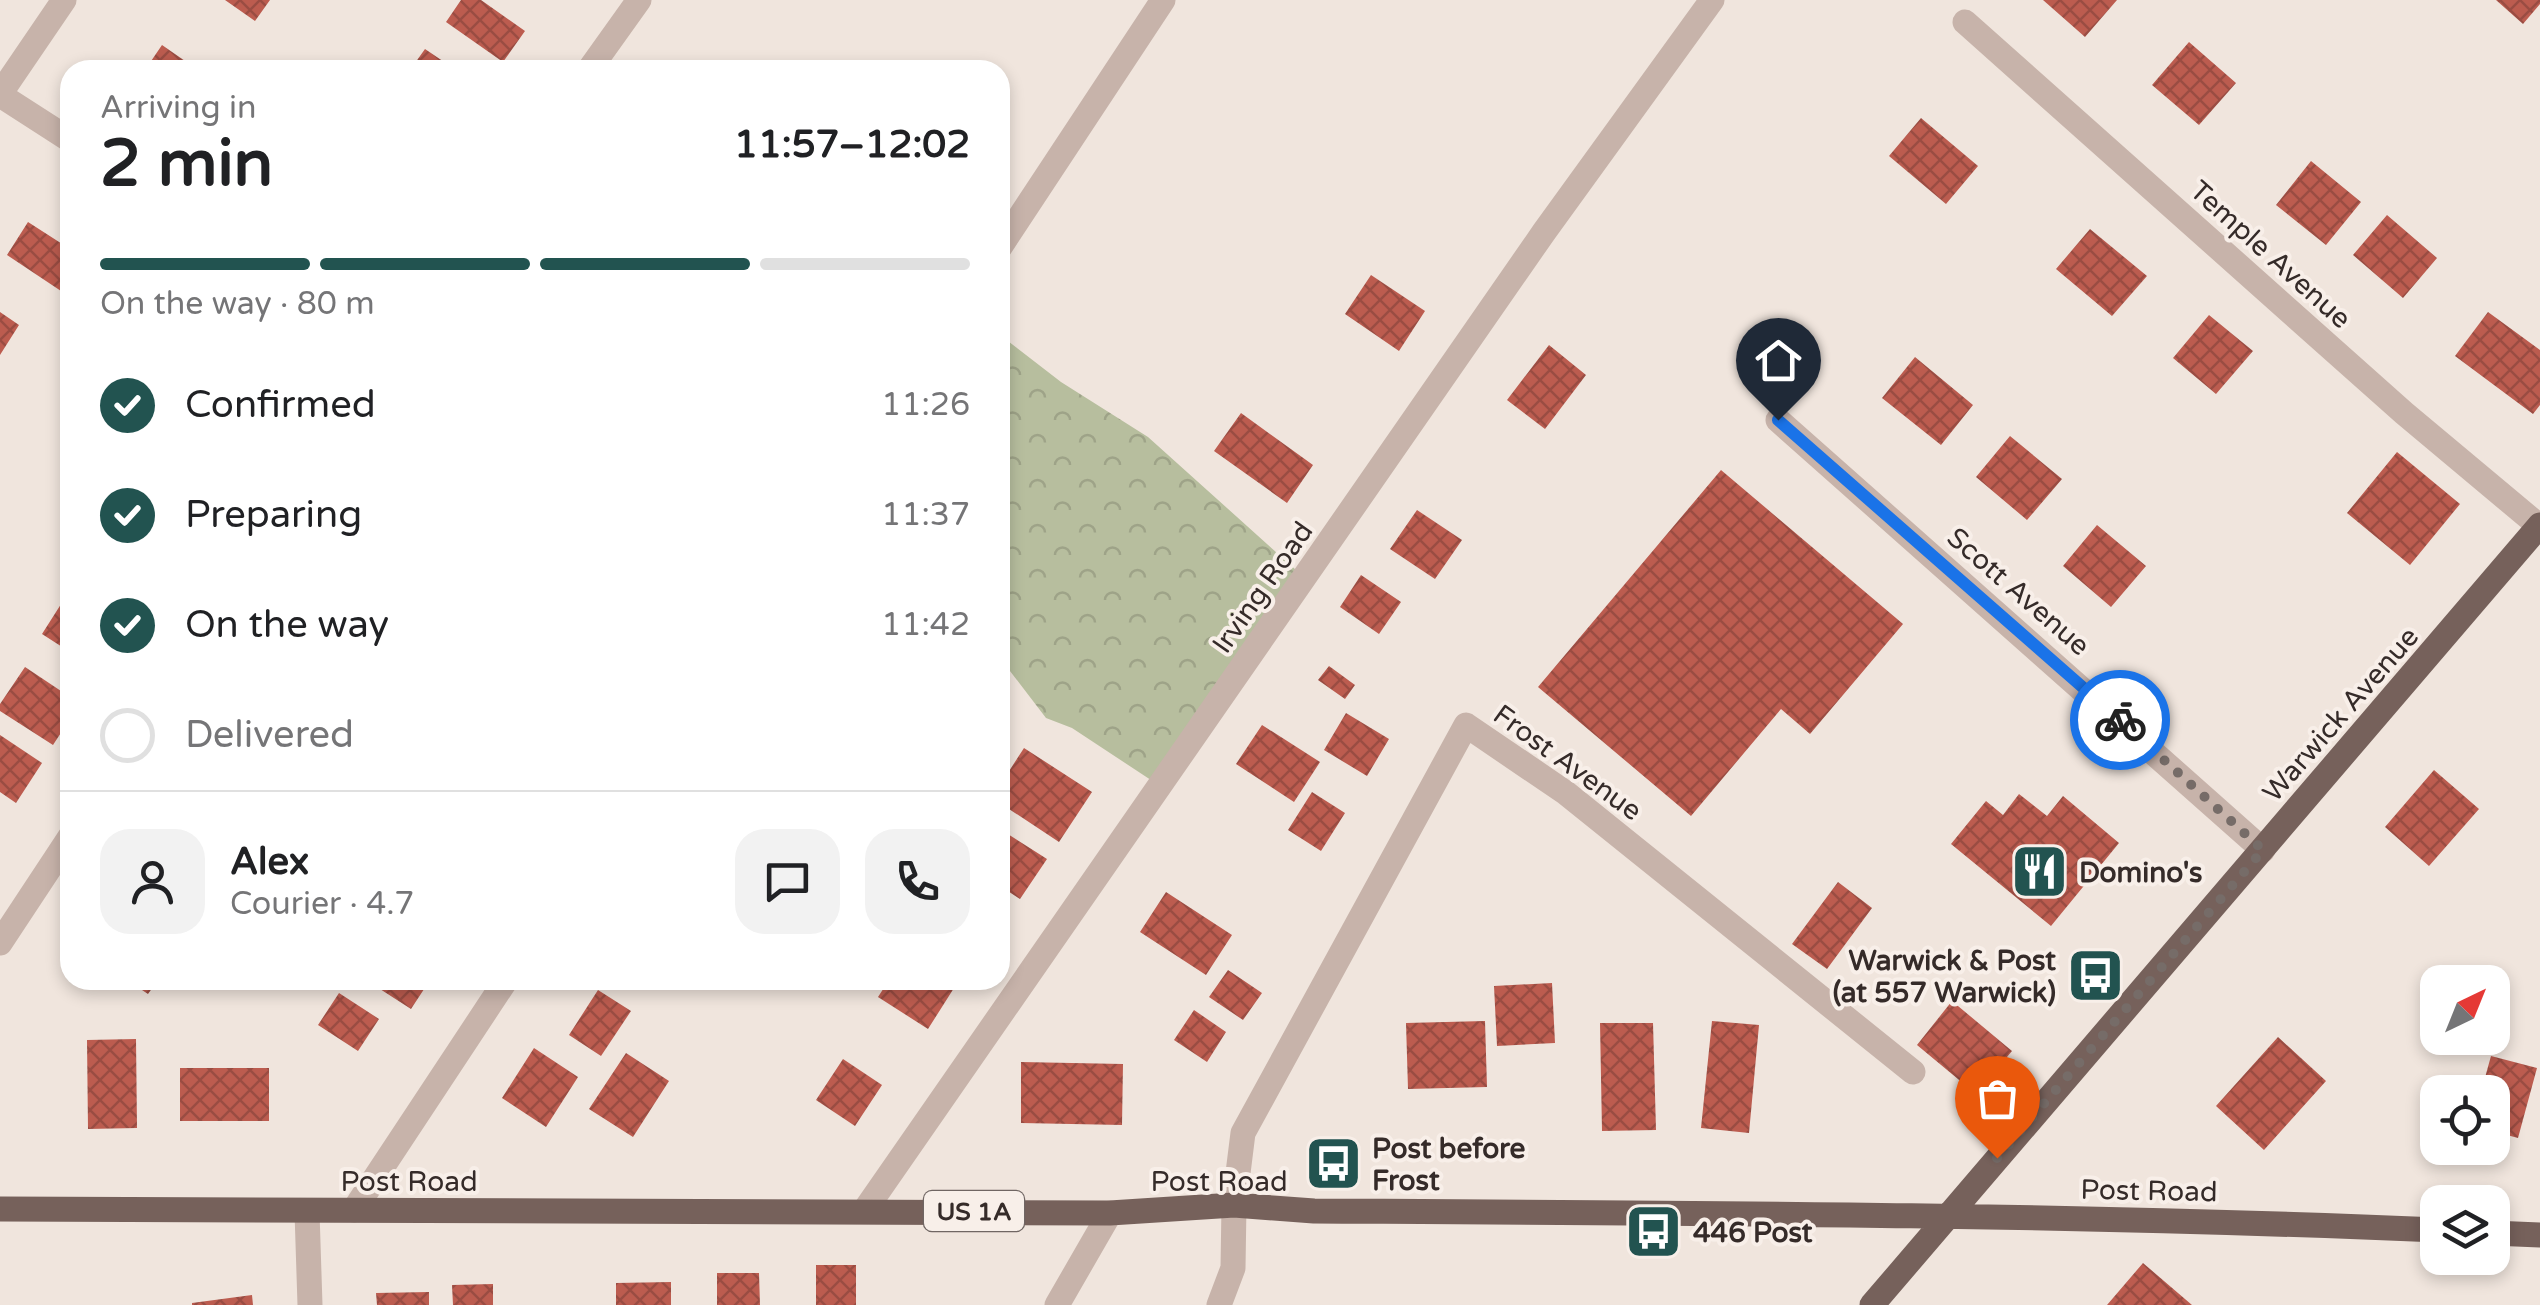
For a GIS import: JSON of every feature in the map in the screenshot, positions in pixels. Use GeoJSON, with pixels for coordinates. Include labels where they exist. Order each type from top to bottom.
{"type":"FeatureCollection","features":[{"type":"Feature","properties":{"kind":"main road","name":"Warwick Avenue"},"geometry":{"type":"LineString","coordinates":[[1872,1305],[2539,526]]}},
{"type":"Feature","properties":{"kind":"main road","name":"Post Road"},"geometry":{"type":"LineString","coordinates":[[0,1209],[1110,1213],[1234,1205],[1314,1211],[1947,1216],[2420,1229]]}},
{"type":"Feature","properties":{"kind":"main road"},"geometry":{"type":"LineString","coordinates":[[2510,1234],[2540,1235]]}},
{"type":"Feature","properties":{"kind":"street"},"geometry":{"type":"LineString","coordinates":[[60,133],[0,94],[64,0]]}},
{"type":"Feature","properties":{"kind":"street"},"geometry":{"type":"LineString","coordinates":[[597,60],[639,0]]}},
{"type":"Feature","properties":{"kind":"street"},"geometry":{"type":"LineString","coordinates":[[1010,232],[1162,0]]}},
{"type":"Feature","properties":{"kind":"street","name":"Irving Road"},"geometry":{"type":"LineString","coordinates":[[865,1210],[1533,248],[1712,0]]}},
{"type":"Feature","properties":{"kind":"street","name":"Temple Avenue"},"geometry":{"type":"LineString","coordinates":[[1965,22],[2404,413],[2539,526]]}},
{"type":"Feature","properties":{"kind":"street","name":"Scott Avenue"},"geometry":{"type":"LineString","coordinates":[[1778,420],[2263,850]]}},
{"type":"Feature","properties":{"kind":"street","name":"Frost Avenue"},"geometry":{"type":"LineString","coordinates":[[1234,1205],[1243,1133],[1466,725],[1566,794],[1913,1072]]}},
{"type":"Feature","properties":{"kind":"street"},"geometry":{"type":"LineString","coordinates":[[0,943],[60,853]]}},
{"type":"Feature","properties":{"kind":"street"},"geometry":{"type":"LineString","coordinates":[[354,1210],[499,990]]}},
{"type":"Feature","properties":{"kind":"street"},"geometry":{"type":"LineString","coordinates":[[1220,1305],[1232,1268],[1234,1205]]}},
{"type":"Feature","properties":{"kind":"street"},"geometry":{"type":"LineString","coordinates":[[307,1212],[310,1305]]}},
{"type":"Feature","properties":{"kind":"street"},"geometry":{"type":"LineString","coordinates":[[1057,1305],[1110,1213]]}},
{"type":"Feature","properties":{"kind":"green space"},"geometry":{"type":"Polygon","coordinates":[[[1010,343],[1061,382],[1148,437],[1296,570],[1160,786],[1072,728],[1046,718],[1010,671],[1010,343]]]}},
{"type":"Feature","properties":{"kind":"building"},"geometry":{"type":"Polygon","coordinates":[[[225,0],[270,0],[255,21],[225,0]]]}},
{"type":"Feature","properties":{"kind":"building"},"geometry":{"type":"Polygon","coordinates":[[[461,0],[481,0],[525,31],[504,60],[500,60],[446,22],[461,0]]]}},
{"type":"Feature","properties":{"kind":"building"},"geometry":{"type":"Polygon","coordinates":[[[2043,0],[2117,0],[2085,37],[2043,0]]]}},
{"type":"Feature","properties":{"kind":"building"},"geometry":{"type":"Polygon","coordinates":[[[2496,0],[2540,0],[2540,4],[2523,24],[2496,0]]]}},
{"type":"Feature","properties":{"kind":"building"},"geometry":{"type":"Polygon","coordinates":[[[2189,42],[2236,83],[2199,125],[2152,85],[2189,42]]]}},
{"type":"Feature","properties":{"kind":"building"},"geometry":{"type":"Polygon","coordinates":[[[162,45],[184,60],[152,60],[162,45]]]}},
{"type":"Feature","properties":{"kind":"building"},"geometry":{"type":"Polygon","coordinates":[[[425,49],[441,60],[417,60],[425,49]]]}},
{"type":"Feature","properties":{"kind":"building"},"geometry":{"type":"Polygon","coordinates":[[[1921,118],[1978,166],[1946,204],[1889,156],[1921,118]]]}},
{"type":"Feature","properties":{"kind":"building"},"geometry":{"type":"Polygon","coordinates":[[[2311,161],[2361,202],[2326,245],[2276,205],[2311,161]]]}},
{"type":"Feature","properties":{"kind":"building"},"geometry":{"type":"Polygon","coordinates":[[[2387,215],[2437,258],[2403,298],[2353,255],[2387,215]]]}},
{"type":"Feature","properties":{"kind":"building"},"geometry":{"type":"Polygon","coordinates":[[[28,222],[60,243],[60,290],[7,255],[28,222]]]}},
{"type":"Feature","properties":{"kind":"building"},"geometry":{"type":"Polygon","coordinates":[[[2090,229],[2147,276],[2112,316],[2056,269],[2090,229]]]}},
{"type":"Feature","properties":{"kind":"building"},"geometry":{"type":"Polygon","coordinates":[[[1371,275],[1425,311],[1399,351],[1345,314],[1371,275]]]}},
{"type":"Feature","properties":{"kind":"building"},"geometry":{"type":"Polygon","coordinates":[[[0,312],[19,325],[0,355],[0,312]]]}},
{"type":"Feature","properties":{"kind":"building"},"geometry":{"type":"Polygon","coordinates":[[[2488,312],[2540,350],[2540,405],[2533,414],[2455,356],[2488,312]]]}},
{"type":"Feature","properties":{"kind":"building"},"geometry":{"type":"Polygon","coordinates":[[[2209,315],[2253,351],[2216,394],[2173,358],[2209,315]]]}},
{"type":"Feature","properties":{"kind":"building"},"geometry":{"type":"Polygon","coordinates":[[[1549,345],[1586,375],[1545,429],[1507,400],[1549,345]]]}},
{"type":"Feature","properties":{"kind":"building"},"geometry":{"type":"Polygon","coordinates":[[[1915,357],[1973,405],[1941,445],[1882,398],[1915,357]]]}},
{"type":"Feature","properties":{"kind":"building"},"geometry":{"type":"Polygon","coordinates":[[[1241,413],[1313,465],[1287,503],[1214,451],[1241,413]]]}},
{"type":"Feature","properties":{"kind":"building"},"geometry":{"type":"Polygon","coordinates":[[[2010,436],[2062,479],[2027,520],[1976,477],[2010,436]]]}},
{"type":"Feature","properties":{"kind":"building"},"geometry":{"type":"Polygon","coordinates":[[[2397,452],[2460,504],[2410,565],[2347,513],[2397,452]]]}},
{"type":"Feature","properties":{"kind":"building"},"geometry":{"type":"Polygon","coordinates":[[[1721,470],[1903,624],[1810,734],[1781,709],[1691,816],[1538,687],[1721,470]]]}},
{"type":"Feature","properties":{"kind":"building"},"geometry":{"type":"Polygon","coordinates":[[[1417,510],[1462,540],[1435,579],[1390,549],[1417,510]]]}},
{"type":"Feature","properties":{"kind":"building"},"geometry":{"type":"Polygon","coordinates":[[[2097,525],[2146,566],[2111,607],[2063,566],[2097,525]]]}},
{"type":"Feature","properties":{"kind":"building"},"geometry":{"type":"Polygon","coordinates":[[[1361,575],[1401,602],[1379,634],[1340,607],[1361,575]]]}},
{"type":"Feature","properties":{"kind":"building"},"geometry":{"type":"Polygon","coordinates":[[[60,606],[60,646],[42,634],[60,606]]]}},
{"type":"Feature","properties":{"kind":"building"},"geometry":{"type":"Polygon","coordinates":[[[1329,666],[1355,685],[1345,699],[1318,680],[1329,666]]]}},
{"type":"Feature","properties":{"kind":"building"},"geometry":{"type":"Polygon","coordinates":[[[25,667],[60,690],[60,734],[53,745],[0,711],[0,704],[25,667]]]}},
{"type":"Feature","properties":{"kind":"building"},"geometry":{"type":"Polygon","coordinates":[[[1346,713],[1389,739],[1367,776],[1324,750],[1346,713]]]}},
{"type":"Feature","properties":{"kind":"building"},"geometry":{"type":"Polygon","coordinates":[[[1262,725],[1320,762],[1294,802],[1236,764],[1262,725]]]}},
{"type":"Feature","properties":{"kind":"building"},"geometry":{"type":"Polygon","coordinates":[[[0,735],[42,763],[16,803],[0,792],[0,735]]]}},
{"type":"Feature","properties":{"kind":"building"},"geometry":{"type":"Polygon","coordinates":[[[1024,748],[1092,792],[1059,842],[1010,810],[1010,770],[1024,748]]]}},
{"type":"Feature","properties":{"kind":"building"},"geometry":{"type":"Polygon","coordinates":[[[2434,770],[2479,809],[2429,866],[2385,827],[2434,770]]]}},
{"type":"Feature","properties":{"kind":"building"},"geometry":{"type":"Polygon","coordinates":[[[1312,792],[1345,813],[1321,851],[1288,830],[1312,792]]]}},
{"type":"Feature","properties":{"kind":"building","name":"Domino's"},"geometry":{"type":"Polygon","coordinates":[[[2019,794],[2047,816],[2063,796],[2119,843],[2051,926],[1951,844],[1986,801],[2003,815],[2019,794]]]}},
{"type":"Feature","properties":{"kind":"building"},"geometry":{"type":"Polygon","coordinates":[[[1010,835],[1047,859],[1020,899],[1010,892],[1010,835]]]}},
{"type":"Feature","properties":{"kind":"building"},"geometry":{"type":"Polygon","coordinates":[[[1838,882],[1872,908],[1827,969],[1792,944],[1838,882]]]}},
{"type":"Feature","properties":{"kind":"building"},"geometry":{"type":"Polygon","coordinates":[[[1166,892],[1232,935],[1206,975],[1140,932],[1166,892]]]}},
{"type":"Feature","properties":{"kind":"building"},"geometry":{"type":"Polygon","coordinates":[[[1228,970],[1262,993],[1243,1020],[1209,997],[1228,970]]]}},
{"type":"Feature","properties":{"kind":"building"},"geometry":{"type":"Polygon","coordinates":[[[1552,983],[1555,1043],[1497,1046],[1494,986],[1552,983]]]}},
{"type":"Feature","properties":{"kind":"building"},"geometry":{"type":"Polygon","coordinates":[[[382,990],[423,990],[411,1009],[382,990]]]}},
{"type":"Feature","properties":{"kind":"building"},"geometry":{"type":"Polygon","coordinates":[[[598,990],[631,1011],[601,1056],[569,1035],[598,990]]]}},
{"type":"Feature","properties":{"kind":"building"},"geometry":{"type":"Polygon","coordinates":[[[883,990],[953,990],[928,1029],[878,997],[883,990]]]}},
{"type":"Feature","properties":{"kind":"building"},"geometry":{"type":"Polygon","coordinates":[[[339,993],[379,1019],[358,1051],[318,1025],[339,993]]]}},
{"type":"Feature","properties":{"kind":"building"},"geometry":{"type":"Polygon","coordinates":[[[1952,1001],[2012,1051],[1976,1094],[1917,1045],[1952,1001]]]}},
{"type":"Feature","properties":{"kind":"building"},"geometry":{"type":"Polygon","coordinates":[[[1194,1010],[1226,1032],[1207,1062],[1174,1040],[1194,1010]]]}},
{"type":"Feature","properties":{"kind":"building"},"geometry":{"type":"Polygon","coordinates":[[[1485,1021],[1487,1087],[1408,1089],[1406,1023],[1485,1021]]]}},
{"type":"Feature","properties":{"kind":"building"},"geometry":{"type":"Polygon","coordinates":[[[1712,1021],[1759,1025],[1749,1133],[1701,1128],[1712,1021]]]}},
{"type":"Feature","properties":{"kind":"building"},"geometry":{"type":"Polygon","coordinates":[[[1600,1023],[1653,1023],[1656,1130],[1602,1131],[1600,1023]]]}},
{"type":"Feature","properties":{"kind":"building"},"geometry":{"type":"Polygon","coordinates":[[[2278,1037],[2326,1081],[2264,1150],[2216,1106],[2278,1037]]]}},
{"type":"Feature","properties":{"kind":"building"},"geometry":{"type":"Polygon","coordinates":[[[136,1039],[137,1128],[88,1129],[87,1040],[136,1039]]]}},
{"type":"Feature","properties":{"kind":"building"},"geometry":{"type":"Polygon","coordinates":[[[534,1048],[578,1077],[546,1127],[502,1098],[534,1048]]]}},
{"type":"Feature","properties":{"kind":"building"},"geometry":{"type":"Polygon","coordinates":[[[626,1053],[669,1081],[633,1137],[589,1109],[626,1053]]]}},
{"type":"Feature","properties":{"kind":"building"},"geometry":{"type":"Polygon","coordinates":[[[2491,1056],[2537,1068],[2518,1138],[2510,1136],[2510,1075],[2486,1075],[2491,1056]]]}},
{"type":"Feature","properties":{"kind":"building"},"geometry":{"type":"Polygon","coordinates":[[[843,1059],[882,1085],[855,1126],[816,1100],[843,1059]]]}},
{"type":"Feature","properties":{"kind":"building"},"geometry":{"type":"Polygon","coordinates":[[[1021,1062],[1123,1064],[1122,1125],[1021,1123],[1021,1062]]]}},
{"type":"Feature","properties":{"kind":"building"},"geometry":{"type":"Polygon","coordinates":[[[180,1068],[269,1068],[269,1121],[180,1121],[180,1068]]]}},
{"type":"Feature","properties":{"kind":"building"},"geometry":{"type":"Polygon","coordinates":[[[2143,1263],[2192,1305],[2107,1305],[2143,1263]]]}},
{"type":"Feature","properties":{"kind":"building"},"geometry":{"type":"Polygon","coordinates":[[[816,1265],[856,1265],[856,1305],[816,1305],[816,1265]]]}},
{"type":"Feature","properties":{"kind":"building"},"geometry":{"type":"Polygon","coordinates":[[[717,1273],[759,1273],[760,1305],[717,1305],[717,1273]]]}},
{"type":"Feature","properties":{"kind":"building"},"geometry":{"type":"Polygon","coordinates":[[[671,1282],[671,1305],[616,1305],[616,1283],[671,1282]]]}},
{"type":"Feature","properties":{"kind":"building"},"geometry":{"type":"Polygon","coordinates":[[[493,1284],[493,1305],[453,1305],[452,1285],[493,1284]]]}},
{"type":"Feature","properties":{"kind":"building"},"geometry":{"type":"Polygon","coordinates":[[[429,1292],[429,1305],[377,1305],[376,1293],[429,1292]]]}},
{"type":"Feature","properties":{"kind":"building"},"geometry":{"type":"Polygon","coordinates":[[[252,1295],[253,1305],[192,1305],[192,1303],[252,1295]]]}},
{"type":"Feature","properties":{"kind":"way so far"},"geometry":{"type":"LineString","coordinates":[[1997,1158],[2263,850],[2120,720]]}},
{"type":"Feature","properties":{"kind":"place","name":"Domino's"},"geometry":{"type":"Point","coordinates":[2040,872]}},
{"type":"Feature","properties":{"kind":"place","name":"Warwick & Post (at 557 Warwick)"},"geometry":{"type":"Point","coordinates":[2095,976]}},
{"type":"Feature","properties":{"kind":"place","name":"Post before Frost"},"geometry":{"type":"Point","coordinates":[1333,1164]}},
{"type":"Feature","properties":{"kind":"place","name":"446 Post"},"geometry":{"type":"Point","coordinates":[1654,1232]}},
{"type":"Feature","properties":{"kind":"route"},"geometry":{"type":"LineString","coordinates":[[1778,420],[2120,720]]}}]}
